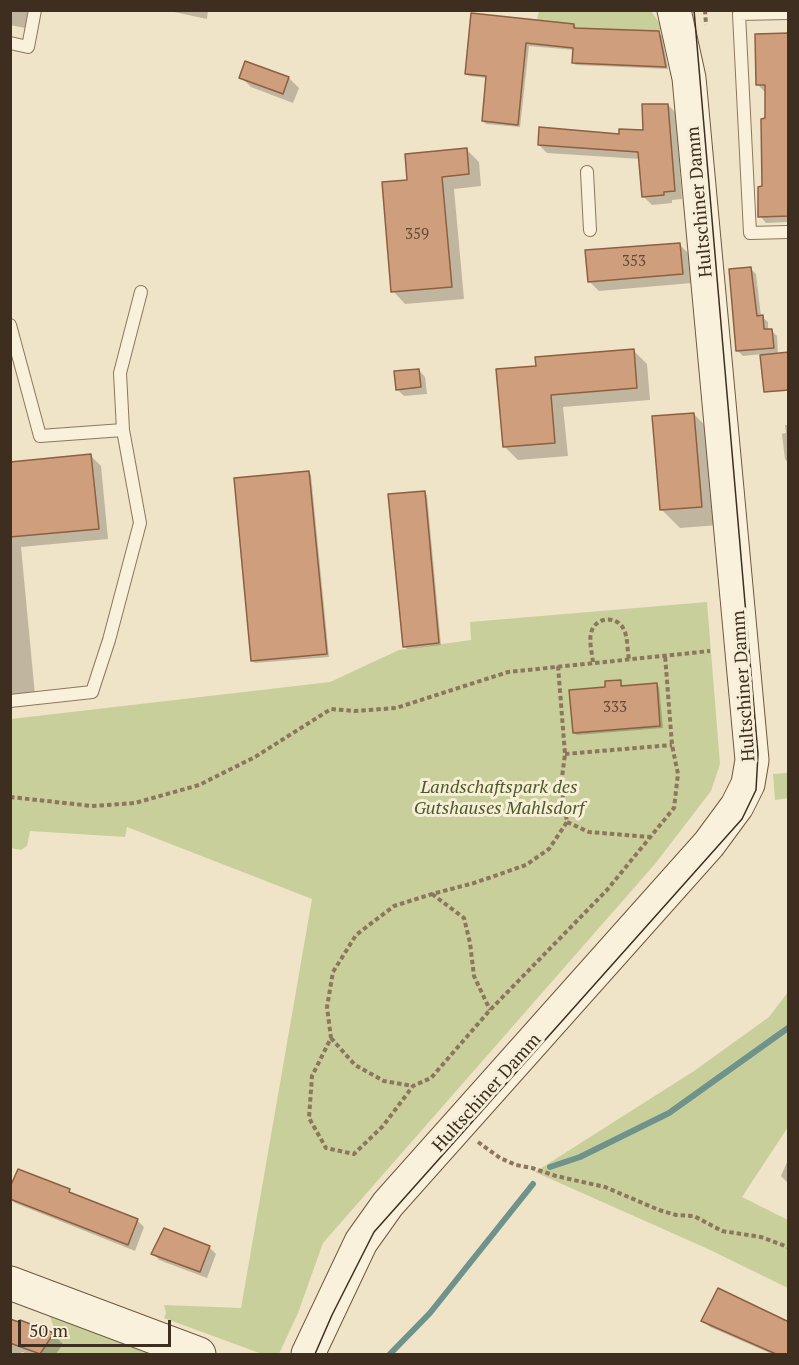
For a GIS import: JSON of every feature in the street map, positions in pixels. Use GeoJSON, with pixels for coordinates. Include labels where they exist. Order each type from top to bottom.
{"type":"FeatureCollection","features":[{"type":"Feature","properties":{"kind":"main road","name":"Hultschiner Damm"},"geometry":{"type":"LineString","coordinates":[[308,1354],[361,1242],[388,1204],[710,844],[737,806],[748,784],[752,760],[690,89],[675,10]]}},
{"type":"Feature","properties":{"kind":"main road"},"geometry":{"type":"LineString","coordinates":[[10,1283],[199,1354]]}},
{"type":"Feature","properties":{"kind":"lane"},"geometry":{"type":"LineString","coordinates":[[10,43],[28,47],[35,10]]}},
{"type":"Feature","properties":{"kind":"lane"},"geometry":{"type":"LineString","coordinates":[[789,13],[739,14],[750,233],[789,232]]}},
{"type":"Feature","properties":{"kind":"lane"},"geometry":{"type":"LineString","coordinates":[[587,172],[590,230]]}},
{"type":"Feature","properties":{"kind":"lane"},"geometry":{"type":"LineString","coordinates":[[10,701],[92,692],[109,640],[140,524],[123,430],[120,373],[141,292]]}},
{"type":"Feature","properties":{"kind":"lane"},"geometry":{"type":"LineString","coordinates":[[10,325],[40,436],[123,430]]}},
{"type":"Feature","properties":{"kind":"path"},"geometry":{"type":"LineString","coordinates":[[593,662],[591,632],[598,622],[607,619],[615,620],[624,628],[628,659]]}},
{"type":"Feature","properties":{"kind":"path"},"geometry":{"type":"LineString","coordinates":[[10,797],[92,806],[135,803],[199,785],[255,757],[332,709],[355,711],[396,708],[508,672],[710,651]]}},
{"type":"Feature","properties":{"kind":"path"},"geometry":{"type":"LineString","coordinates":[[558,666],[565,754],[561,785],[567,822],[549,849],[526,865],[394,906],[356,935],[333,972],[327,1006],[331,1038],[312,1076],[309,1118],[326,1148],[354,1154],[383,1126],[413,1086],[431,1078],[490,1010],[607,890],[674,808],[678,774],[672,745],[664,655]]}},
{"type":"Feature","properties":{"kind":"path"},"geometry":{"type":"LineString","coordinates":[[565,754],[672,745]]}},
{"type":"Feature","properties":{"kind":"path"},"geometry":{"type":"LineString","coordinates":[[567,822],[589,832],[650,837]]}},
{"type":"Feature","properties":{"kind":"path"},"geometry":{"type":"LineString","coordinates":[[432,894],[464,918],[474,976],[490,1010]]}},
{"type":"Feature","properties":{"kind":"path"},"geometry":{"type":"LineString","coordinates":[[331,1038],[355,1065],[384,1081],[413,1086]]}},
{"type":"Feature","properties":{"kind":"path"},"geometry":{"type":"LineString","coordinates":[[474,1139],[500,1158],[516,1164],[605,1187],[659,1210],[676,1215],[694,1216],[722,1231],[761,1238],[789,1247]]}},
{"type":"Feature","properties":{"kind":"green space"},"geometry":{"type":"Polygon","coordinates":[[[539,11],[651,11],[665,31],[574,28],[574,24],[537,20],[539,11]]]}},
{"type":"Feature","properties":{"kind":"green space","name":"Landschaftspark des Gutshauses Mahlsdorf"},"geometry":{"type":"Polygon","coordinates":[[[707,602],[720,764],[711,791],[655,864],[323,1243],[298,1313],[279,1354],[262,1354],[164,1318],[166,1313],[164,1305],[241,1308],[312,899],[127,827],[125,837],[30,831],[27,846],[21,850],[11,848],[11,719],[330,682],[399,650],[471,640],[470,622],[707,602]]]}},
{"type":"Feature","properties":{"kind":"green space"},"geometry":{"type":"Polygon","coordinates":[[[788,773],[788,798],[775,800],[773,774],[788,773]]]}},
{"type":"Feature","properties":{"kind":"green space"},"geometry":{"type":"Polygon","coordinates":[[[788,992],[788,1127],[742,1197],[788,1220],[788,1288],[708,1249],[535,1172],[694,1071],[769,1017],[788,992]]]}},
{"type":"Feature","properties":{"kind":"green space"},"geometry":{"type":"Polygon","coordinates":[[[48,1311],[161,1354],[40,1354],[56,1333],[48,1311]]]}},
{"type":"Feature","properties":{"kind":"building"},"geometry":{"type":"Polygon","coordinates":[[[471,13],[574,24],[574,28],[659,31],[666,67],[572,63],[573,48],[526,43],[518,125],[482,121],[486,76],[465,74],[471,13]]]}},
{"type":"Feature","properties":{"kind":"building"},"geometry":{"type":"Polygon","coordinates":[[[789,33],[789,216],[758,217],[758,187],[762,186],[761,119],[765,118],[765,85],[756,85],[755,34],[789,33]]]}},
{"type":"Feature","properties":{"kind":"building"},"geometry":{"type":"Polygon","coordinates":[[[245,61],[289,77],[283,94],[239,78],[245,61]]]}},
{"type":"Feature","properties":{"kind":"building"},"geometry":{"type":"Polygon","coordinates":[[[642,104],[668,104],[675,191],[664,192],[664,195],[642,197],[638,152],[538,145],[539,127],[619,134],[619,129],[643,130],[642,104]]]}},
{"type":"Feature","properties":{"kind":"building"},"geometry":{"type":"Polygon","coordinates":[[[467,148],[469,174],[442,177],[452,287],[391,292],[382,182],[407,180],[405,154],[467,148]]]}},
{"type":"Feature","properties":{"kind":"building"},"geometry":{"type":"Polygon","coordinates":[[[680,243],[683,274],[588,282],[585,250],[680,243]]]}},
{"type":"Feature","properties":{"kind":"building"},"geometry":{"type":"Polygon","coordinates":[[[751,267],[757,316],[763,315],[764,329],[772,329],[774,348],[736,351],[729,269],[751,267]]]}},
{"type":"Feature","properties":{"kind":"building"},"geometry":{"type":"Polygon","coordinates":[[[634,349],[637,388],[551,395],[555,443],[503,447],[496,369],[536,366],[535,357],[634,349]]]}},
{"type":"Feature","properties":{"kind":"building"},"geometry":{"type":"Polygon","coordinates":[[[789,352],[789,390],[764,392],[760,355],[789,352]]]}},
{"type":"Feature","properties":{"kind":"building"},"geometry":{"type":"Polygon","coordinates":[[[419,369],[421,387],[396,390],[394,371],[419,369]]]}},
{"type":"Feature","properties":{"kind":"building"},"geometry":{"type":"Polygon","coordinates":[[[694,413],[702,507],[660,510],[652,416],[694,413]]]}},
{"type":"Feature","properties":{"kind":"building"},"geometry":{"type":"Polygon","coordinates":[[[91,454],[99,529],[10,537],[10,462],[91,454]]]}},
{"type":"Feature","properties":{"kind":"building"},"geometry":{"type":"Polygon","coordinates":[[[309,471],[327,654],[251,661],[234,478],[309,471]]]}},
{"type":"Feature","properties":{"kind":"building"},"geometry":{"type":"Polygon","coordinates":[[[425,491],[439,643],[403,647],[388,494],[425,491]]]}},
{"type":"Feature","properties":{"kind":"building"},"geometry":{"type":"Polygon","coordinates":[[[621,680],[621,686],[657,683],[660,726],[573,733],[569,690],[605,687],[605,681],[621,680]]]}},
{"type":"Feature","properties":{"kind":"building"},"geometry":{"type":"Polygon","coordinates":[[[18,1169],[138,1219],[128,1245],[10,1199],[10,1187],[18,1169]]]}},
{"type":"Feature","properties":{"kind":"building"},"geometry":{"type":"Polygon","coordinates":[[[164,1228],[210,1246],[200,1272],[151,1254],[164,1228]]]}},
{"type":"Feature","properties":{"kind":"building"},"geometry":{"type":"Polygon","coordinates":[[[718,1288],[789,1322],[789,1354],[776,1354],[701,1321],[718,1288]]]}},
{"type":"Feature","properties":{"kind":"building"},"geometry":{"type":"Polygon","coordinates":[[[10,1319],[19,1322],[20,1320],[54,1333],[40,1354],[10,1343],[10,1319]]]}},
{"type":"Feature","properties":{"kind":"waterway"},"geometry":{"type":"LineString","coordinates":[[550,1167],[580,1157],[669,1113],[788,1028]]}},
{"type":"Feature","properties":{"kind":"waterway"},"geometry":{"type":"LineString","coordinates":[[390,1354],[430,1313],[533,1184]]}},
{"type":"Feature","properties":{"kind":"tram line"},"geometry":{"type":"LineString","coordinates":[[315,1354],[374,1232],[742,819],[756,790],[758,754],[694,10]]}}]}
